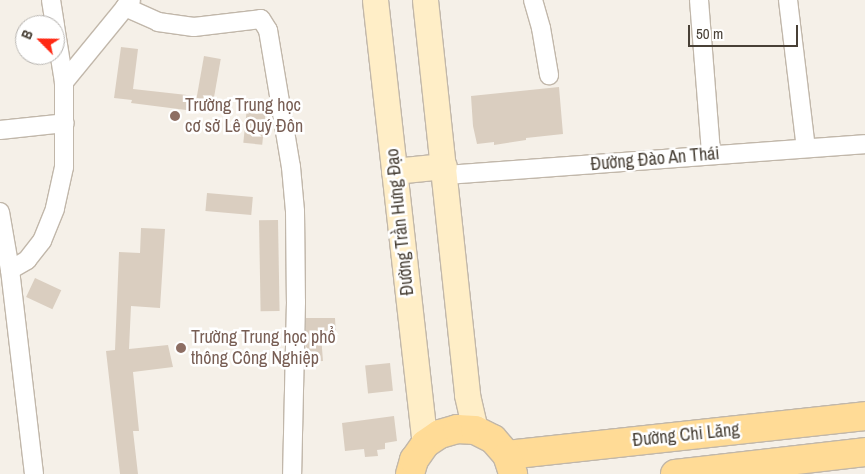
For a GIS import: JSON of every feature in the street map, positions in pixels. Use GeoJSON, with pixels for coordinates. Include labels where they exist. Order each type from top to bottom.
{"type":"FeatureCollection","features":[{"type":"Feature","properties":{"kind":"main road","name":"Đường Trần Hưng Đạo"},"geometry":{"type":"LineString","coordinates":[[376,0],[425,444]]}},
{"type":"Feature","properties":{"kind":"main road"},"geometry":{"type":"LineString","coordinates":[[425,0],[445,171],[467,395],[475,430]]}},
{"type":"Feature","properties":{"kind":"main road"},"geometry":{"type":"LineString","coordinates":[[394,171],[445,171]]}},
{"type":"Feature","properties":{"kind":"main road","name":"Đường Chi Lăng"},"geometry":{"type":"LineString","coordinates":[[510,464],[865,416]]}},
{"type":"Feature","properties":{"kind":"main road"},"geometry":{"type":"LineString","coordinates":[[410,474],[414,460],[425,444],[448,431],[475,430],[493,439],[510,464]]}},
{"type":"Feature","properties":{"kind":"main road","name":"Đường Chi Lăng"},"geometry":{"type":"LineString","coordinates":[[675,474],[865,452]]}},
{"type":"Feature","properties":{"kind":"street"},"geometry":{"type":"LineString","coordinates":[[51,0],[53,15]]}},
{"type":"Feature","properties":{"kind":"street"},"geometry":{"type":"LineString","coordinates":[[534,0],[549,74]]}},
{"type":"Feature","properties":{"kind":"street"},"geometry":{"type":"LineString","coordinates":[[699,0],[711,154]]}},
{"type":"Feature","properties":{"kind":"street"},"geometry":{"type":"LineString","coordinates":[[788,0],[806,148]]}},
{"type":"Feature","properties":{"kind":"street"},"geometry":{"type":"LineString","coordinates":[[64,82],[128,4],[158,22],[194,27],[261,19],[268,30],[291,167],[295,211],[296,302],[292,474]]}},
{"type":"Feature","properties":{"kind":"street"},"geometry":{"type":"LineString","coordinates":[[10,270],[27,260],[42,241],[55,208],[64,167],[66,123],[61,65]]}},
{"type":"Feature","properties":{"kind":"street"},"geometry":{"type":"LineString","coordinates":[[0,130],[66,123]]}},
{"type":"Feature","properties":{"kind":"street","name":"Đường Đào An Thái"},"geometry":{"type":"LineString","coordinates":[[445,171],[865,144]]}},
{"type":"Feature","properties":{"kind":"street"},"geometry":{"type":"LineString","coordinates":[[0,212],[10,270],[34,474]]}},
{"type":"Feature","properties":{"kind":"building"},"geometry":{"type":"Polygon","coordinates":[[[121,47],[138,49],[133,89],[196,96],[194,111],[131,103],[132,100],[114,98],[121,47]]]}},
{"type":"Feature","properties":{"kind":"building"},"geometry":{"type":"Polygon","coordinates":[[[204,56],[221,59],[212,109],[195,106],[204,56]]]}},
{"type":"Feature","properties":{"kind":"building"},"geometry":{"type":"Polygon","coordinates":[[[559,87],[563,134],[526,138],[526,140],[494,145],[494,142],[477,144],[473,126],[471,96],[559,87]]]}},
{"type":"Feature","properties":{"kind":"building"},"geometry":{"type":"Polygon","coordinates":[[[248,98],[267,100],[262,145],[243,143],[248,98]]]}},
{"type":"Feature","properties":{"kind":"building"},"geometry":{"type":"Polygon","coordinates":[[[207,193],[253,197],[251,215],[205,211],[207,193]]]}},
{"type":"Feature","properties":{"kind":"building"},"geometry":{"type":"Polygon","coordinates":[[[259,220],[278,220],[280,311],[261,311],[259,220]]]}},
{"type":"Feature","properties":{"kind":"building"},"geometry":{"type":"Polygon","coordinates":[[[141,228],[165,229],[160,308],[131,306],[129,349],[168,345],[173,367],[133,372],[139,431],[133,431],[138,474],[120,474],[106,351],[115,350],[119,252],[140,253],[141,228]]]}},
{"type":"Feature","properties":{"kind":"building"},"geometry":{"type":"Polygon","coordinates":[[[35,278],[61,290],[52,309],[26,297],[35,278]]]}},
{"type":"Feature","properties":{"kind":"building"},"geometry":{"type":"Polygon","coordinates":[[[306,318],[335,318],[336,335],[321,335],[323,361],[305,362],[306,318]]]}},
{"type":"Feature","properties":{"kind":"building"},"geometry":{"type":"Polygon","coordinates":[[[390,363],[393,391],[368,393],[365,366],[390,363]]]}},
{"type":"Feature","properties":{"kind":"building"},"geometry":{"type":"Polygon","coordinates":[[[394,416],[397,441],[385,443],[385,449],[377,450],[378,456],[365,457],[364,449],[345,451],[342,423],[394,416]]]}},
{"type":"Feature","properties":{"kind":"place","name":"Trường Trung học cơ sở Lê Quý Đôn"},"geometry":{"type":"Point","coordinates":[175,116]}},
{"type":"Feature","properties":{"kind":"place","name":"Trường Trung học phổ thông Công Nghiệp"},"geometry":{"type":"Point","coordinates":[181,348]}}]}
